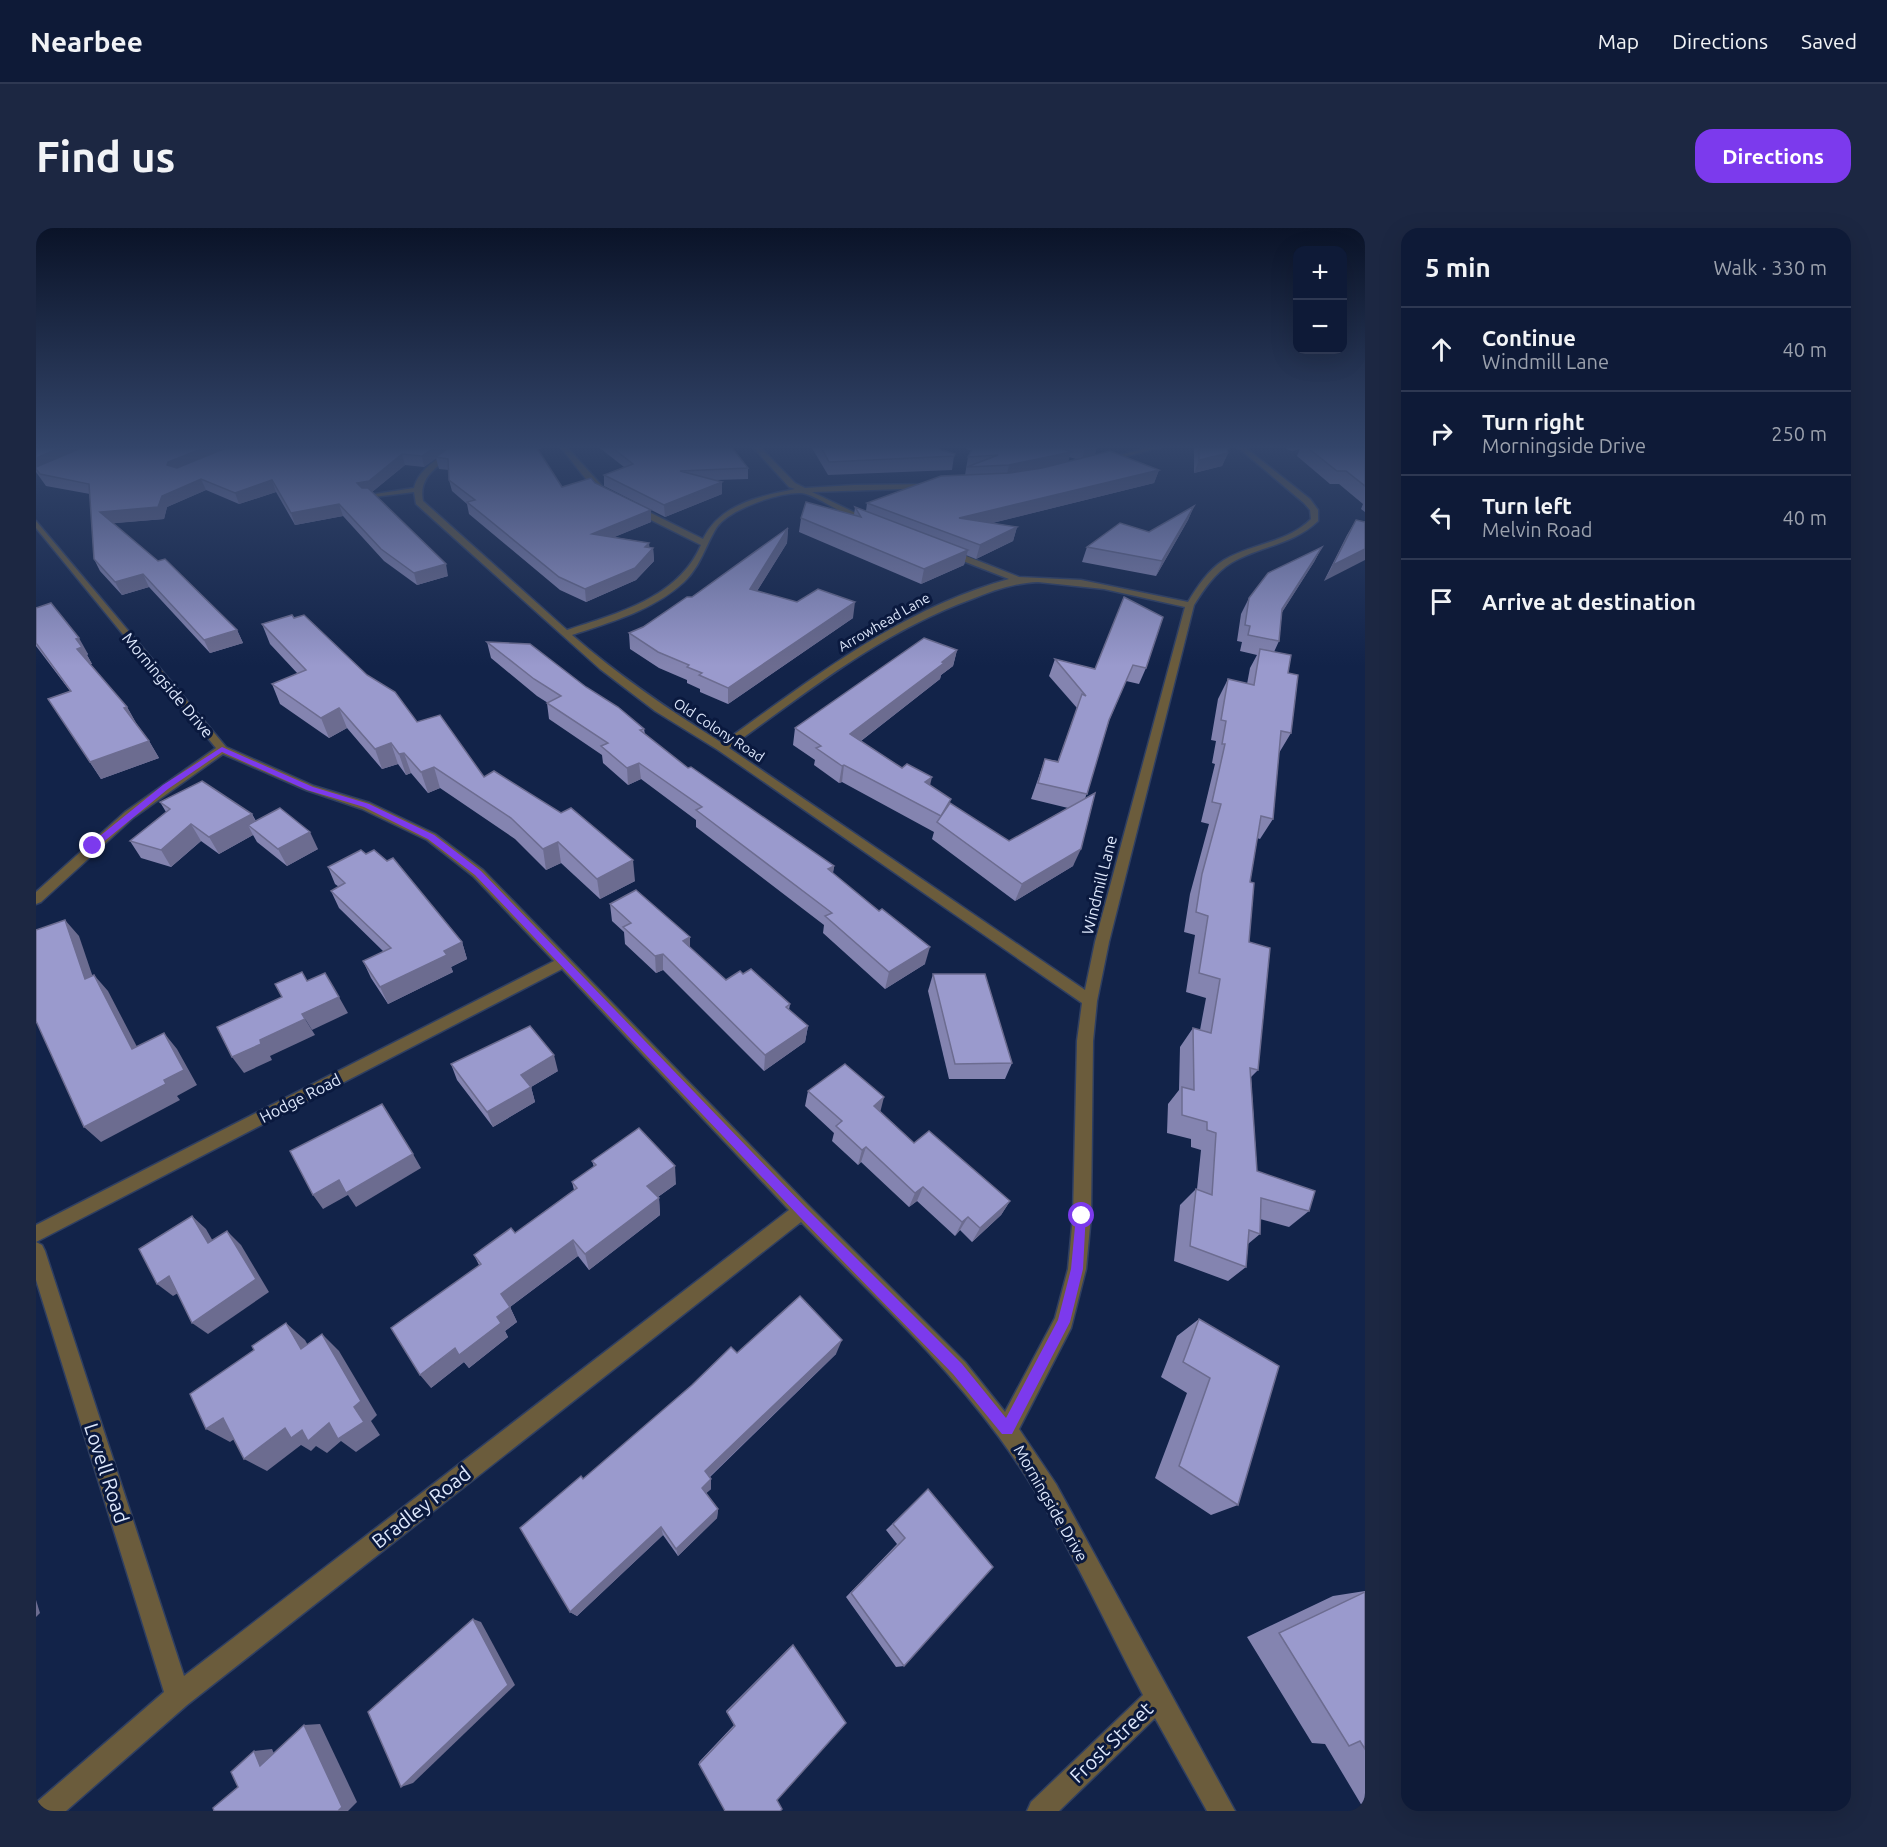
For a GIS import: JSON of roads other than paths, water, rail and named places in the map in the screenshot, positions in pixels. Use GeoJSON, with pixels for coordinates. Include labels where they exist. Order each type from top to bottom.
{"type":"FeatureCollection","features":[{"type":"Feature","properties":{"kind":"street","name":"Old Colony Road"},"geometry":{"type":"LineString","coordinates":[[437,519],[603,667],[659,709],[722,748],[1090,1001]]}},
{"type":"Feature","properties":{"kind":"street"},"geometry":{"type":"LineString","coordinates":[[656,519],[704,543]]}},
{"type":"Feature","properties":{"kind":"street"},"geometry":{"type":"LineString","coordinates":[[566,634],[636,608],[663,593],[693,566],[715,524],[723,519]]}},
{"type":"Feature","properties":{"kind":"street"},"geometry":{"type":"LineString","coordinates":[[861,519],[868,522]]}},
{"type":"Feature","properties":{"kind":"street","name":"Windmill Lane"},"geometry":{"type":"LineString","coordinates":[[1007,1430],[1064,1322],[1077,1269],[1082,1216],[1085,1041],[1090,1001],[1104,931],[1190,605],[1201,586],[1225,563],[1299,533],[1315,519]]}},
{"type":"Feature","properties":{"kind":"street","name":"Morningside Drive"},"geometry":{"type":"LineString","coordinates":[[38,531],[222,749],[310,788],[366,806],[431,837],[478,873],[802,1211],[958,1369],[1007,1430],[1048,1492],[1158,1698],[1222,1811]]}},
{"type":"Feature","properties":{"kind":"street"},"geometry":{"type":"LineString","coordinates":[[939,549],[1018,580]]}},
{"type":"Feature","properties":{"kind":"street","name":"Arrowhead Lane"},"geometry":{"type":"LineString","coordinates":[[722,748],[842,661],[891,631],[940,604],[1018,580],[1104,587],[1190,605]]}},
{"type":"Feature","properties":{"kind":"street"},"geometry":{"type":"LineString","coordinates":[[36,899],[129,814],[222,749]]}},
{"type":"Feature","properties":{"kind":"street","name":"Hodge Road"},"geometry":{"type":"LineString","coordinates":[[36,1234],[564,962]]}},
{"type":"Feature","properties":{"kind":"street","name":"Bradley Road"},"geometry":{"type":"LineString","coordinates":[[46,1811],[178,1696],[802,1211]]}},
{"type":"Feature","properties":{"kind":"street","name":"Lovell Road"},"geometry":{"type":"LineString","coordinates":[[36,1251],[178,1696]]}},
{"type":"Feature","properties":{"kind":"street","name":"Frost Street"},"geometry":{"type":"LineString","coordinates":[[1040,1811],[1158,1698]]}}]}
